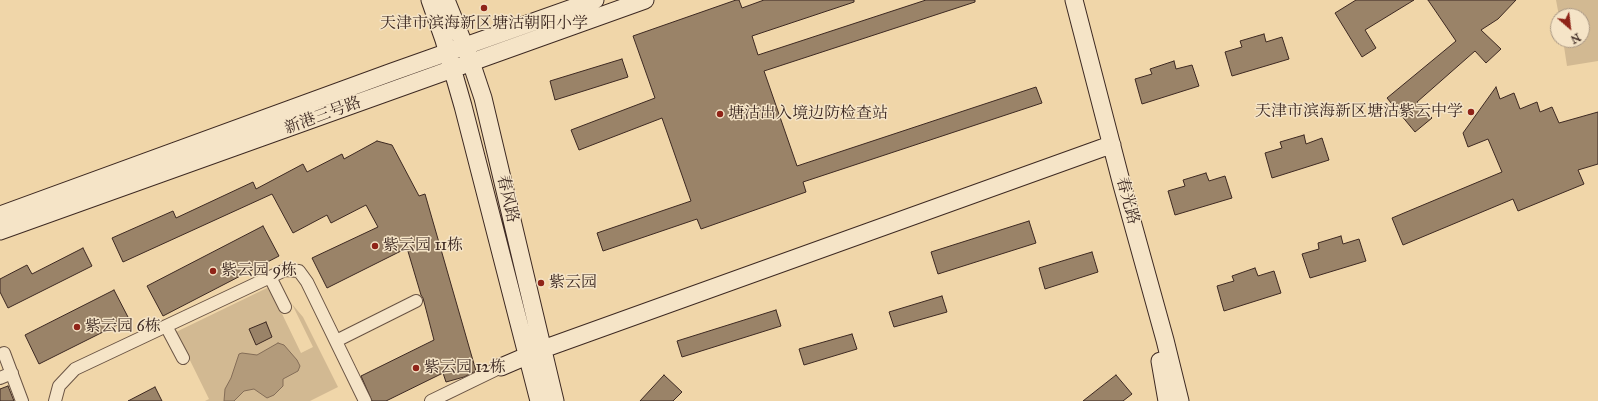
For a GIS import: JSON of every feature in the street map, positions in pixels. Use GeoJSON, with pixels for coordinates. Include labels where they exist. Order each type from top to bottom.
{"type":"FeatureCollection","features":[{"type":"Feature","properties":{"kind":"main road","name":"春风路"},"geometry":{"type":"LineString","coordinates":[[430,0],[445,18],[460,58],[483,98],[536,353],[539,401]]}},
{"type":"Feature","properties":{"kind":"main road","name":"春风路"},"geometry":{"type":"LineString","coordinates":[[445,18],[446,0]]}},
{"type":"Feature","properties":{"kind":"main road"},"geometry":{"type":"LineString","coordinates":[[460,58],[507,32],[595,0]]}},
{"type":"Feature","properties":{"kind":"main road","name":"新港三号路"},"geometry":{"type":"LineString","coordinates":[[0,215],[417,64],[460,58],[510,48],[645,0]]}},
{"type":"Feature","properties":{"kind":"main road","name":"春光路"},"geometry":{"type":"LineString","coordinates":[[1061,0],[1165,340],[1180,401]]}},
{"type":"Feature","properties":{"kind":"main road","name":"春光路"},"geometry":{"type":"LineString","coordinates":[[1074,0],[1107,147],[1157,343],[1167,401]]}},
{"type":"Feature","properties":{"kind":"main road"},"geometry":{"type":"LineString","coordinates":[[417,64],[426,58],[435,47],[445,18]]}},
{"type":"Feature","properties":{"kind":"main road"},"geometry":{"type":"LineString","coordinates":[[483,98],[482,80],[484,69],[490,61],[510,48]]}},
{"type":"Feature","properties":{"kind":"main road","name":"春风路"},"geometry":{"type":"LineString","coordinates":[[460,58],[463,106],[536,353],[555,401]]}},
{"type":"Feature","properties":{"kind":"main road","name":"新港三号路"},"geometry":{"type":"LineString","coordinates":[[0,231],[421,81],[460,58]]}},
{"type":"Feature","properties":{"kind":"main road"},"geometry":{"type":"LineString","coordinates":[[501,367],[536,353],[1107,147]]}},
{"type":"Feature","properties":{"kind":"street"},"geometry":{"type":"LineString","coordinates":[[55,401],[59,386],[75,369],[285,270],[299,271],[307,282],[365,401]]}},
{"type":"Feature","properties":{"kind":"street"},"geometry":{"type":"LineString","coordinates":[[270,277],[285,307]]}},
{"type":"Feature","properties":{"kind":"street"},"geometry":{"type":"LineString","coordinates":[[336,341],[416,301]]}},
{"type":"Feature","properties":{"kind":"street"},"geometry":{"type":"LineString","coordinates":[[166,326],[183,358]]}},
{"type":"Feature","properties":{"kind":"street"},"geometry":{"type":"LineString","coordinates":[[4,353],[22,401]]}},
{"type":"Feature","properties":{"kind":"street"},"geometry":{"type":"LineString","coordinates":[[436,400],[501,367]]}},
{"type":"Feature","properties":{"kind":"street"},"geometry":{"type":"LineString","coordinates":[[0,378],[12,373]]}},
{"type":"Feature","properties":{"kind":"shaded area"},"geometry":{"type":"Polygon","coordinates":[[[1556,0],[1598,0],[1598,61],[1567,66],[1564,48],[1590,48],[1590,8],[1558,8],[1556,0]]]}},
{"type":"Feature","properties":{"kind":"shaded area"},"geometry":{"type":"Polygon","coordinates":[[[269,287],[301,353],[313,347],[292,304],[303,317],[338,387],[310,401],[205,401],[209,399],[176,332],[269,287]]]}},
{"type":"Feature","properties":{"kind":"shaded area"},"geometry":{"type":"Polygon","coordinates":[[[278,343],[284,345],[297,360],[300,366],[298,371],[283,379],[283,386],[274,395],[267,398],[254,389],[244,391],[234,401],[224,401],[225,389],[231,378],[239,354],[257,355],[278,343]]]}},
{"type":"Feature","properties":{"kind":"building","name":"塘沽出入境边防检查站"},"geometry":{"type":"Polygon","coordinates":[[[739,0],[742,8],[764,0],[854,0],[854,2],[752,36],[758,55],[926,0],[975,0],[975,2],[764,71],[797,166],[1036,87],[1042,103],[803,182],[806,192],[701,229],[697,219],[603,251],[597,233],[691,201],[662,118],[579,150],[571,130],[655,98],[633,36],[739,0]]]}},
{"type":"Feature","properties":{"kind":"building"},"geometry":{"type":"Polygon","coordinates":[[[1356,0],[1414,0],[1365,30],[1376,48],[1362,57],[1335,13],[1356,0]]]}},
{"type":"Feature","properties":{"kind":"building"},"geometry":{"type":"Polygon","coordinates":[[[1428,0],[1516,0],[1498,19],[1481,30],[1501,49],[1486,63],[1475,51],[1417,102],[1432,118],[1415,132],[1387,98],[1456,41],[1428,0]]]}},
{"type":"Feature","properties":{"kind":"building"},"geometry":{"type":"Polygon","coordinates":[[[1264,34],[1266,42],[1282,37],[1289,59],[1232,76],[1225,52],[1242,47],[1240,41],[1264,34]]]}},
{"type":"Feature","properties":{"kind":"building"},"geometry":{"type":"Polygon","coordinates":[[[622,59],[628,77],[555,100],[550,81],[622,59]]]}},
{"type":"Feature","properties":{"kind":"building"},"geometry":{"type":"Polygon","coordinates":[[[1174,61],[1176,69],[1192,65],[1199,86],[1142,104],[1135,79],[1152,74],[1150,69],[1174,61]]]}},
{"type":"Feature","properties":{"kind":"building"},"geometry":{"type":"Polygon","coordinates":[[[1496,87],[1500,99],[1514,93],[1520,109],[1537,102],[1540,112],[1552,107],[1559,123],[1598,112],[1598,164],[1578,170],[1584,184],[1518,211],[1513,199],[1403,245],[1392,218],[1502,172],[1488,139],[1468,147],[1463,133],[1496,87]]]}},
{"type":"Feature","properties":{"kind":"building"},"geometry":{"type":"Polygon","coordinates":[[[1304,135],[1306,144],[1322,138],[1329,160],[1272,178],[1265,153],[1282,148],[1280,142],[1304,135]]]}},
{"type":"Feature","properties":{"kind":"building"},"geometry":{"type":"Polygon","coordinates":[[[377,141],[392,145],[419,196],[425,194],[476,371],[464,377],[446,382],[443,373],[386,401],[372,401],[361,376],[434,340],[423,298],[407,248],[327,288],[312,258],[378,227],[366,205],[331,223],[327,215],[293,233],[272,194],[123,262],[112,238],[173,211],[176,218],[253,182],[256,189],[303,164],[307,172],[342,154],[344,159],[377,141]]]}},
{"type":"Feature","properties":{"kind":"building"},"geometry":{"type":"Polygon","coordinates":[[[1206,173],[1209,181],[1225,176],[1232,198],[1175,215],[1168,191],[1185,186],[1183,180],[1206,173]]]}},
{"type":"Feature","properties":{"kind":"building"},"geometry":{"type":"Polygon","coordinates":[[[1029,221],[1036,243],[938,274],[931,252],[1029,221]]]}},
{"type":"Feature","properties":{"kind":"building","name":"紫云园 9栋"},"geometry":{"type":"Polygon","coordinates":[[[263,226],[279,256],[163,316],[147,286],[263,226]]]}},
{"type":"Feature","properties":{"kind":"building"},"geometry":{"type":"Polygon","coordinates":[[[1341,236],[1343,244],[1359,239],[1366,261],[1310,278],[1302,254],[1319,249],[1318,243],[1341,236]]]}},
{"type":"Feature","properties":{"kind":"building"},"geometry":{"type":"Polygon","coordinates":[[[83,248],[92,266],[8,308],[0,292],[0,279],[27,265],[32,274],[83,248]]]}},
{"type":"Feature","properties":{"kind":"building"},"geometry":{"type":"Polygon","coordinates":[[[1092,252],[1098,272],[1045,289],[1039,268],[1092,252]]]}},
{"type":"Feature","properties":{"kind":"building"},"geometry":{"type":"Polygon","coordinates":[[[1255,268],[1258,276],[1274,271],[1281,293],[1224,311],[1217,286],[1234,281],[1232,276],[1255,268]]]}},
{"type":"Feature","properties":{"kind":"building","name":"紫云园 6栋"},"geometry":{"type":"Polygon","coordinates":[[[114,290],[129,319],[39,364],[25,335],[114,290]]]}},
{"type":"Feature","properties":{"kind":"building"},"geometry":{"type":"Polygon","coordinates":[[[942,296],[947,312],[894,327],[889,312],[942,296]]]}},
{"type":"Feature","properties":{"kind":"building"},"geometry":{"type":"Polygon","coordinates":[[[776,310],[781,326],[682,357],[677,341],[776,310]]]}},
{"type":"Feature","properties":{"kind":"building"},"geometry":{"type":"Polygon","coordinates":[[[266,322],[272,337],[256,345],[249,329],[266,322]]]}},
{"type":"Feature","properties":{"kind":"building"},"geometry":{"type":"Polygon","coordinates":[[[852,334],[857,349],[804,365],[799,349],[852,334]]]}},
{"type":"Feature","properties":{"kind":"building"},"geometry":{"type":"Polygon","coordinates":[[[664,375],[682,392],[673,401],[640,401],[664,375]]]}},
{"type":"Feature","properties":{"kind":"building"},"geometry":{"type":"Polygon","coordinates":[[[1116,375],[1132,394],[1123,401],[1083,401],[1116,375]]]}},
{"type":"Feature","properties":{"kind":"building"},"geometry":{"type":"Polygon","coordinates":[[[8,386],[14,401],[0,401],[0,389],[8,386]]]}},
{"type":"Feature","properties":{"kind":"building"},"geometry":{"type":"Polygon","coordinates":[[[155,387],[162,401],[128,401],[155,387]]]}},
{"type":"Feature","properties":{"kind":"place","name":"天津市滨海新区塘沽朝阳小学"},"geometry":{"type":"Point","coordinates":[484,8]}},
{"type":"Feature","properties":{"kind":"place","name":"天津市滨海新区塘沽紫云中学"},"geometry":{"type":"Point","coordinates":[1471,112]}},
{"type":"Feature","properties":{"kind":"place","name":"塘沽出入境边防检查站"},"geometry":{"type":"Point","coordinates":[720,114]}},
{"type":"Feature","properties":{"kind":"place","name":"紫云园 11栋"},"geometry":{"type":"Point","coordinates":[375,246]}},
{"type":"Feature","properties":{"kind":"place","name":"紫云园 9栋"},"geometry":{"type":"Point","coordinates":[213,271]}},
{"type":"Feature","properties":{"kind":"place","name":"紫云园"},"geometry":{"type":"Point","coordinates":[541,283]}},
{"type":"Feature","properties":{"kind":"place","name":"紫云园 6栋"},"geometry":{"type":"Point","coordinates":[77,327]}},
{"type":"Feature","properties":{"kind":"place","name":"紫云园 12栋"},"geometry":{"type":"Point","coordinates":[416,368]}}]}
